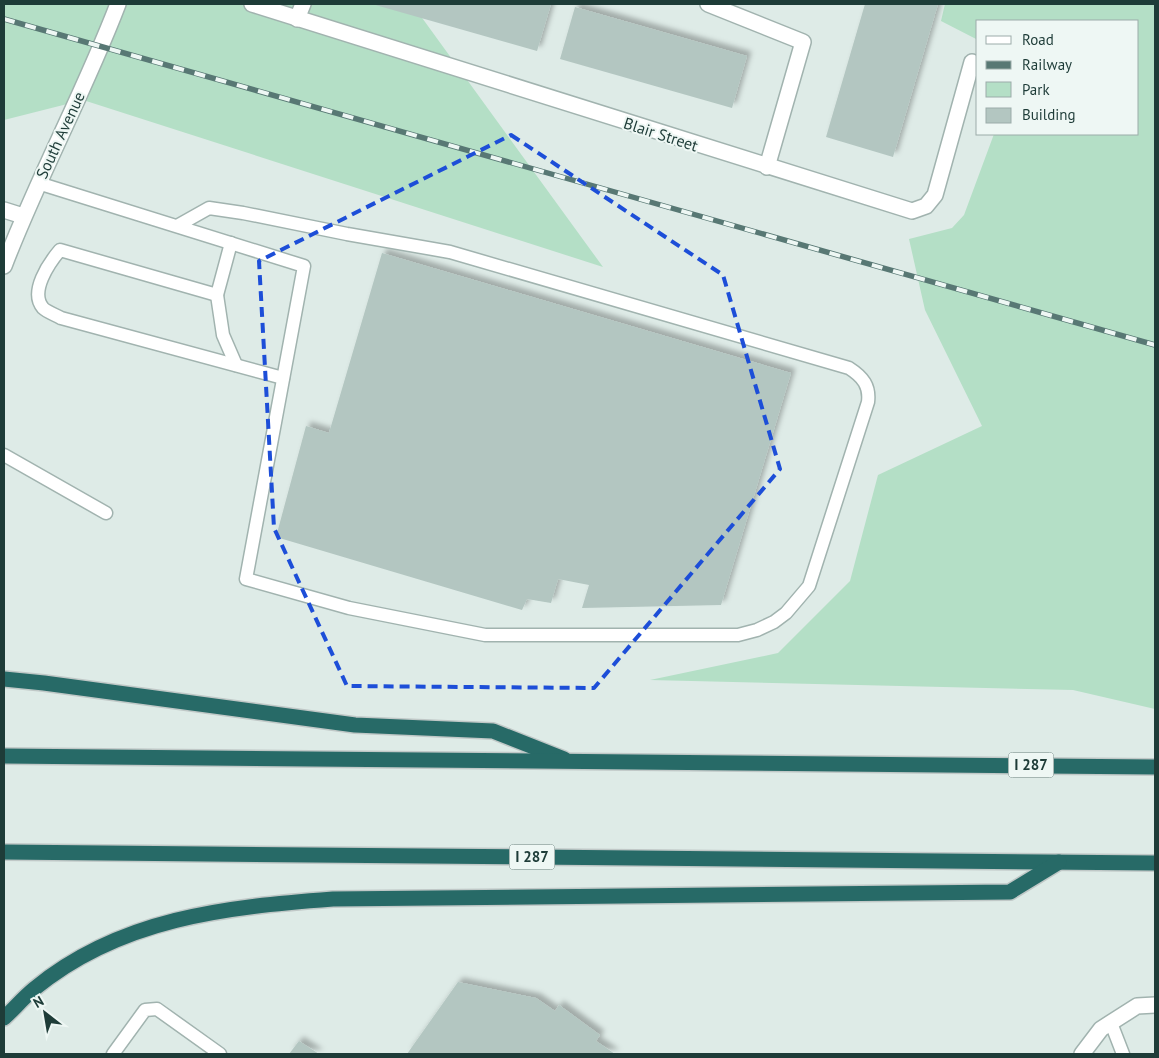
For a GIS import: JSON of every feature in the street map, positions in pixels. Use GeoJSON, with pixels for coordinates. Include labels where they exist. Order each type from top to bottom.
{"type":"FeatureCollection","features":[{"type":"Feature","properties":{"kind":"highway"},"geometry":{"type":"LineString","coordinates":[[4,679],[44,682],[355,725],[493,731],[573,763]]}},
{"type":"Feature","properties":{"kind":"highway","name":"I 287"},"geometry":{"type":"LineString","coordinates":[[4,756],[573,763],[1155,767]]}},
{"type":"Feature","properties":{"kind":"highway","name":"I 287"},"geometry":{"type":"LineString","coordinates":[[4,852],[1155,863]]}},
{"type":"Feature","properties":{"kind":"highway"},"geometry":{"type":"LineString","coordinates":[[4,1018],[34,989],[63,969],[105,945],[155,925],[206,912],[251,905],[333,899],[1010,892],[1059,862]]}},
{"type":"Feature","properties":{"kind":"street","name":"South Avenue"},"geometry":{"type":"LineString","coordinates":[[4,266],[23,216],[102,46],[118,4]]}},
{"type":"Feature","properties":{"kind":"street","name":"Blair Street"},"geometry":{"type":"LineString","coordinates":[[252,4],[912,211],[926,206],[935,195],[972,62]]}},
{"type":"Feature","properties":{"kind":"street"},"geometry":{"type":"LineString","coordinates":[[297,19],[303,4]]}},
{"type":"Feature","properties":{"kind":"street"},"geometry":{"type":"LineString","coordinates":[[708,4],[803,42],[767,167]]}},
{"type":"Feature","properties":{"kind":"street"},"geometry":{"type":"LineString","coordinates":[[4,210],[23,216]]}},
{"type":"Feature","properties":{"kind":"street"},"geometry":{"type":"LineString","coordinates":[[1082,1054],[1101,1029],[1138,1006],[1155,1005]]}},
{"type":"Feature","properties":{"kind":"lane"},"geometry":{"type":"LineString","coordinates":[[38,183],[304,266],[246,579],[349,608],[485,635],[738,636],[774,622],[786,612],[809,586],[869,393],[866,383],[859,374],[849,368],[450,252],[209,208],[177,226]]}},
{"type":"Feature","properties":{"kind":"lane"},"geometry":{"type":"LineString","coordinates":[[231,243],[217,295],[223,336],[236,365]]}},
{"type":"Feature","properties":{"kind":"lane"},"geometry":{"type":"LineString","coordinates":[[217,295],[60,250],[50,261],[41,280],[38,296],[44,308],[61,318],[283,378]]}},
{"type":"Feature","properties":{"kind":"lane"},"geometry":{"type":"LineString","coordinates":[[4,455],[106,513]]}},
{"type":"Feature","properties":{"kind":"lane"},"geometry":{"type":"LineString","coordinates":[[113,1054],[145,1010],[157,1009],[220,1054]]}},
{"type":"Feature","properties":{"kind":"lane"},"geometry":{"type":"LineString","coordinates":[[1111,1023],[1123,1054]]}},
{"type":"Feature","properties":{"kind":"highlighted area"},"geometry":{"type":"Polygon","coordinates":[[[511,135],[723,275],[780,469],[594,688],[347,686],[274,528],[259,261],[511,135]]]}},
{"type":"Feature","properties":{"kind":"green space"},"geometry":{"type":"Polygon","coordinates":[[[4,4],[412,4],[603,267],[83,100],[4,120],[4,4]]]}},
{"type":"Feature","properties":{"kind":"green space"},"geometry":{"type":"Polygon","coordinates":[[[945,4],[1155,4],[1155,709],[1073,690],[650,680],[778,653],[850,581],[878,475],[982,426],[925,310],[909,239],[952,228],[964,215],[994,135],[1139,135],[1139,20],[976,20],[976,39],[941,21],[945,4]]]}},
{"type":"Feature","properties":{"kind":"building"},"geometry":{"type":"Polygon","coordinates":[[[372,4],[551,4],[537,51],[372,4]]]}},
{"type":"Feature","properties":{"kind":"building"},"geometry":{"type":"Polygon","coordinates":[[[865,4],[938,4],[893,157],[826,137],[865,4]]]}},
{"type":"Feature","properties":{"kind":"building"},"geometry":{"type":"Polygon","coordinates":[[[575,7],[747,56],[732,108],[560,59],[575,7]]]}},
{"type":"Feature","properties":{"kind":"building"},"geometry":{"type":"Polygon","coordinates":[[[382,253],[791,373],[721,605],[582,608],[589,585],[558,579],[551,603],[527,599],[522,610],[276,537],[306,426],[329,433],[382,253]]]}},
{"type":"Feature","properties":{"kind":"building"},"geometry":{"type":"Polygon","coordinates":[[[458,982],[536,998],[555,1011],[559,1005],[600,1035],[596,1041],[615,1054],[407,1054],[458,982]]]}},
{"type":"Feature","properties":{"kind":"building"},"geometry":{"type":"Polygon","coordinates":[[[299,1041],[319,1054],[289,1054],[299,1041]]]}},
{"type":"Feature","properties":{"kind":"railway"},"geometry":{"type":"LineString","coordinates":[[4,19],[1155,345]]}}]}
